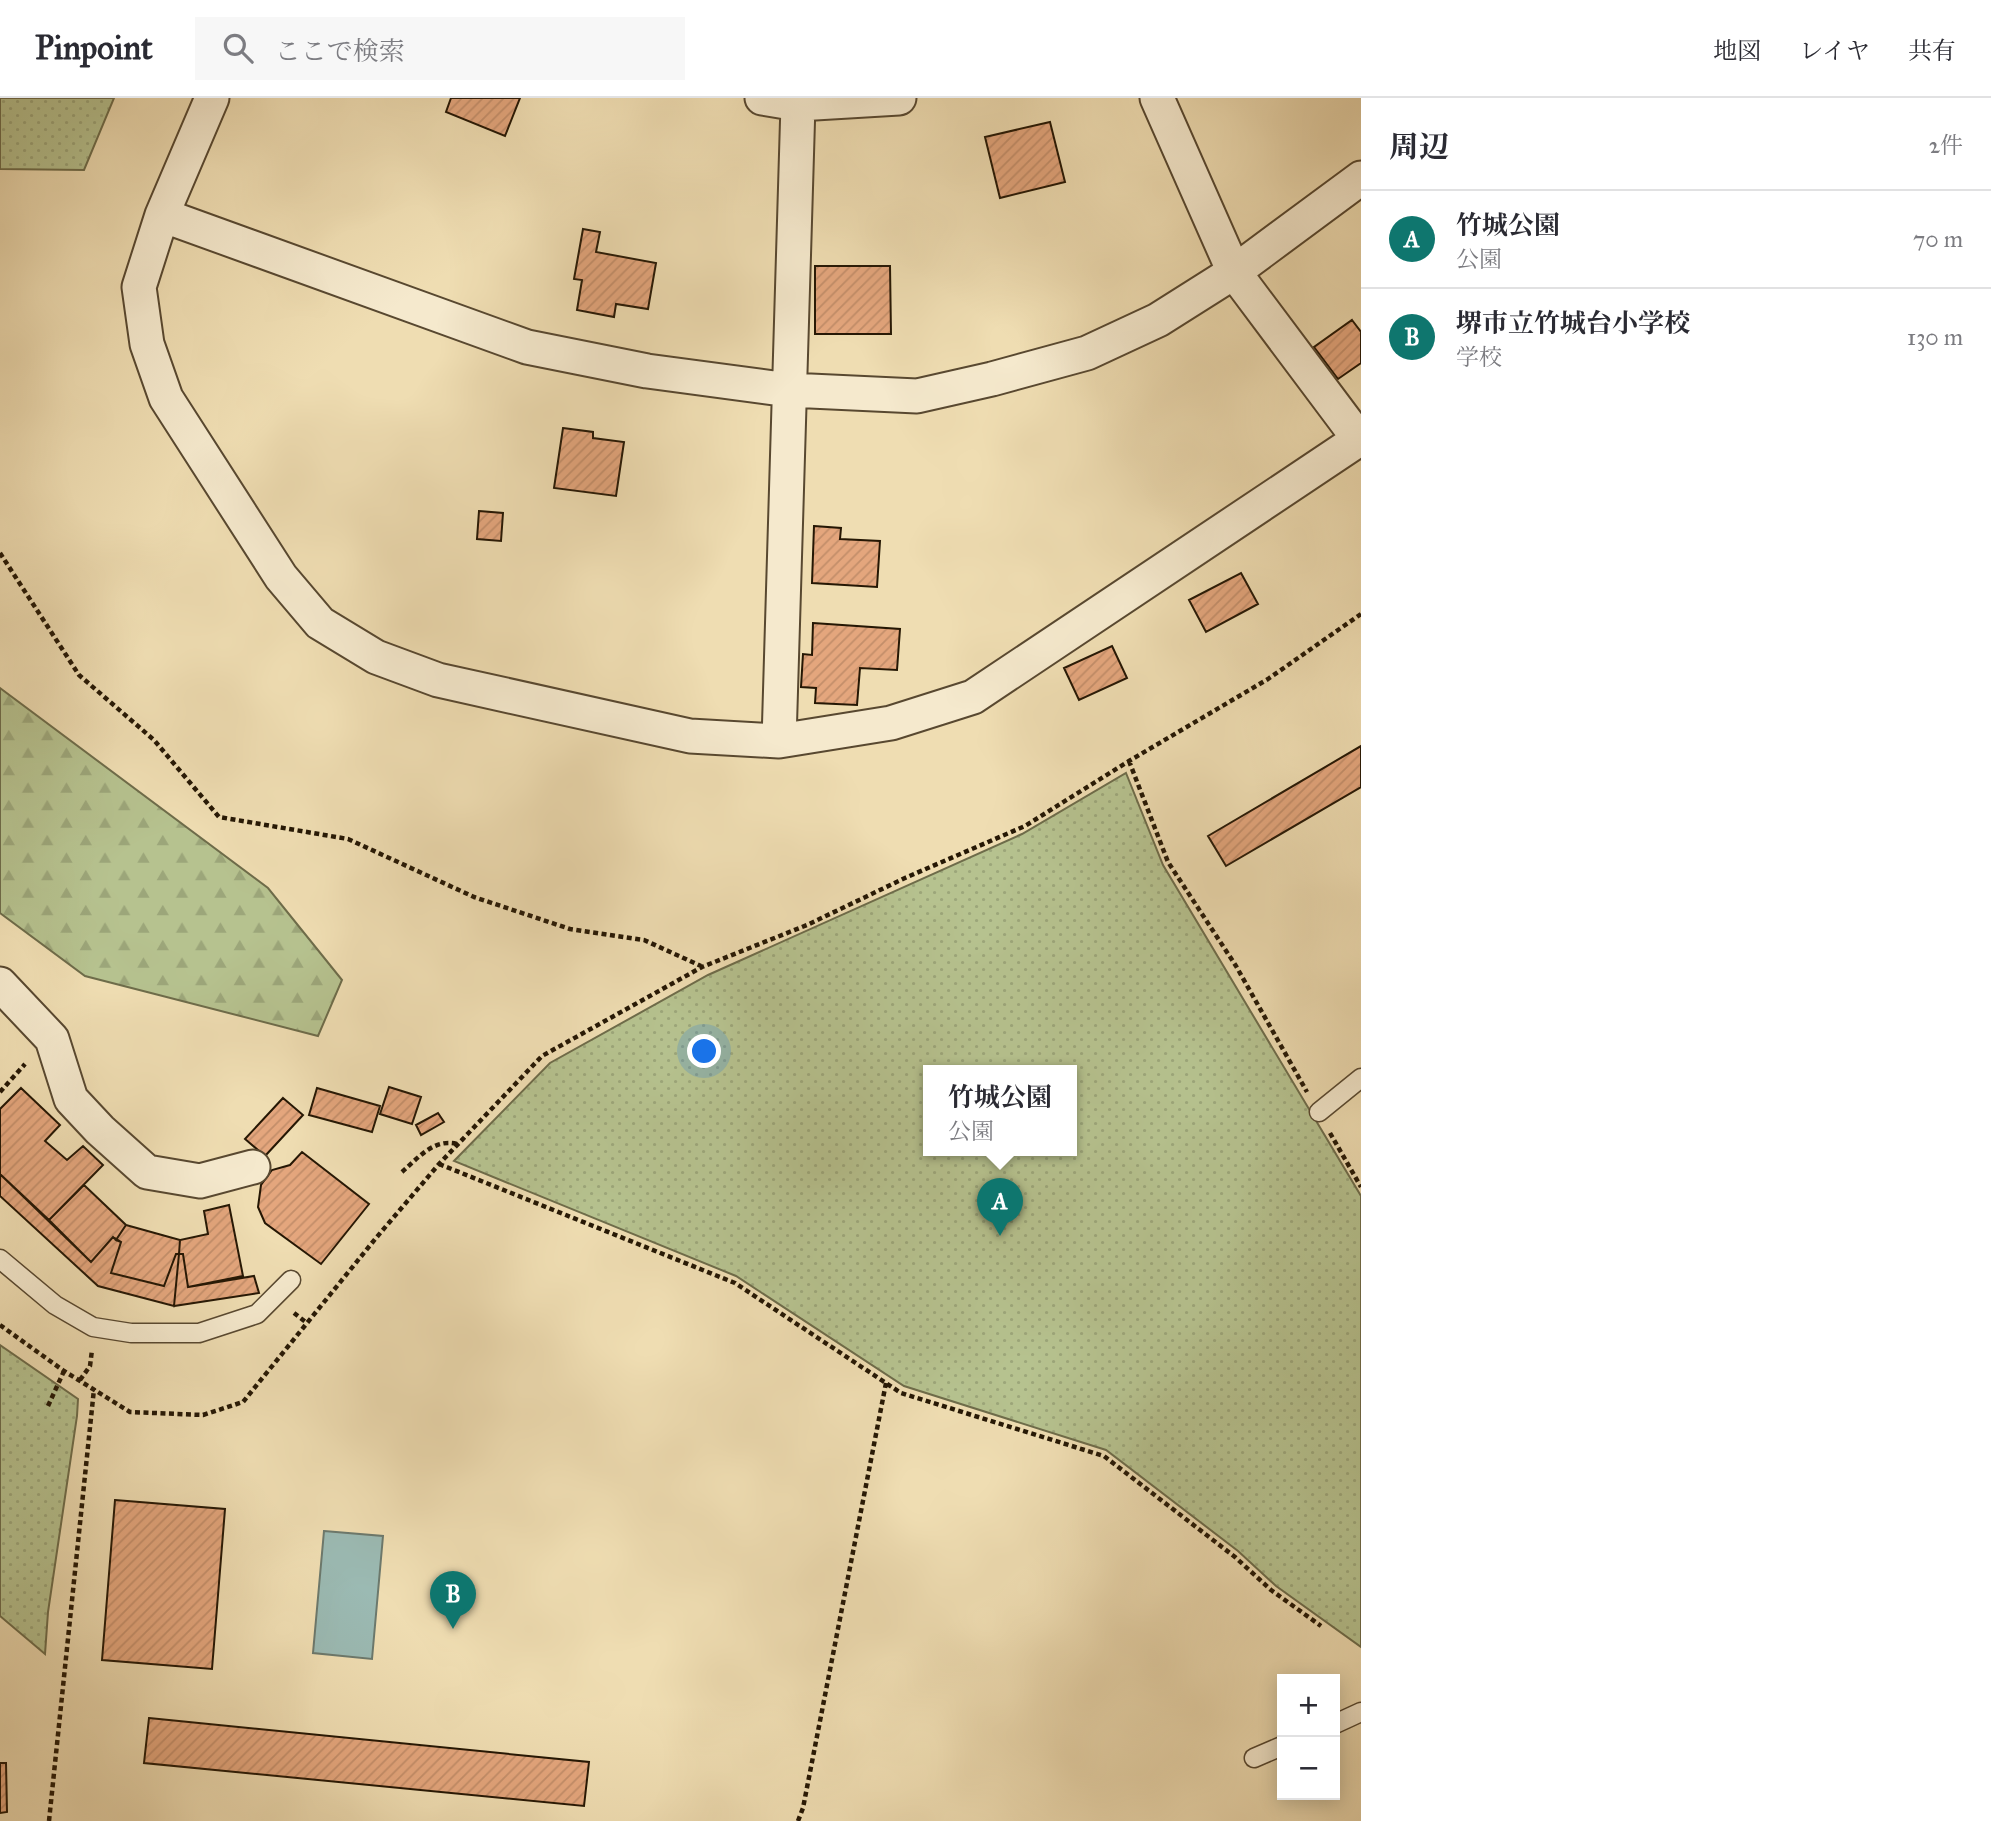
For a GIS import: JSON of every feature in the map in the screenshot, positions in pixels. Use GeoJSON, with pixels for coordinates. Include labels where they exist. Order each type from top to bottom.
{"type":"FeatureCollection","features":[{"type":"Feature","properties":{"kind":"street"},"geometry":{"type":"LineString","coordinates":[[212,98],[162,215],[139,287],[146,344],[166,398],[281,576],[320,623],[376,657],[438,680],[690,736],[779,741],[891,723],[973,697],[1360,438],[1234,272],[1157,98]]}},
{"type":"Feature","properties":{"kind":"street"},"geometry":{"type":"LineString","coordinates":[[762,98],[798,104],[899,98]]}},
{"type":"Feature","properties":{"kind":"street"},"geometry":{"type":"LineString","coordinates":[[779,741],[798,104]]}},
{"type":"Feature","properties":{"kind":"street"},"geometry":{"type":"LineString","coordinates":[[162,215],[527,347],[647,371],[789,390],[917,396],[1087,353],[1158,320],[1234,272],[1361,178]]}},
{"type":"Feature","properties":{"kind":"street"},"geometry":{"type":"LineString","coordinates":[[0,984],[52,1039],[71,1099],[100,1130],[148,1172],[200,1181],[253,1167]]}},
{"type":"Feature","properties":{"kind":"lane"},"geometry":{"type":"LineString","coordinates":[[1319,1112],[1361,1078]]}},
{"type":"Feature","properties":{"kind":"lane"},"geometry":{"type":"LineString","coordinates":[[0,1259],[55,1305],[93,1327],[131,1333],[200,1333],[257,1314],[291,1280]]}},
{"type":"Feature","properties":{"kind":"lane"},"geometry":{"type":"LineString","coordinates":[[1340,1722],[1361,1712]]}},
{"type":"Feature","properties":{"kind":"lane"},"geometry":{"type":"LineString","coordinates":[[1254,1758],[1277,1748]]}},
{"type":"Feature","properties":{"kind":"path"},"geometry":{"type":"LineString","coordinates":[[0,553],[79,675],[154,740],[219,817],[348,839],[474,897],[570,929],[644,940],[702,967]]}},
{"type":"Feature","properties":{"kind":"path"},"geometry":{"type":"LineString","coordinates":[[1321,1626],[1271,1590],[1235,1557],[1104,1456],[901,1393],[735,1283],[439,1164],[542,1056],[702,967],[807,925],[905,878],[1025,826],[1268,679],[1361,614]]}},
{"type":"Feature","properties":{"kind":"path"},"geometry":{"type":"LineString","coordinates":[[1129,761],[1168,862],[1236,965],[1361,1187]]}},
{"type":"Feature","properties":{"kind":"path"},"geometry":{"type":"LineString","coordinates":[[402,1172],[430,1147],[451,1143],[458,1145]]}},
{"type":"Feature","properties":{"kind":"path"},"geometry":{"type":"LineString","coordinates":[[0,1325],[94,1389],[49,1821]]}},
{"type":"Feature","properties":{"kind":"path"},"geometry":{"type":"LineString","coordinates":[[80,1380],[90,1366]]}},
{"type":"Feature","properties":{"kind":"path"},"geometry":{"type":"LineString","coordinates":[[48,1406],[64,1371]]}},
{"type":"Feature","properties":{"kind":"path"},"geometry":{"type":"LineString","coordinates":[[799,1821],[886,1383]]}},
{"type":"Feature","properties":{"kind":"green space"},"geometry":{"type":"Polygon","coordinates":[[[0,98],[114,98],[84,170],[0,169],[0,98]]]}},
{"type":"Feature","properties":{"kind":"green space"},"geometry":{"type":"Polygon","coordinates":[[[0,688],[268,888],[342,980],[318,1036],[85,976],[0,913],[0,688]]]}},
{"type":"Feature","properties":{"kind":"green space"},"geometry":{"type":"Polygon","coordinates":[[[1126,773],[1163,865],[1361,1196],[1361,1647],[1276,1586],[1238,1551],[1106,1450],[904,1386],[736,1276],[454,1161],[550,1063],[708,975],[1022,834],[1126,773]]]}},
{"type":"Feature","properties":{"kind":"green space"},"geometry":{"type":"Polygon","coordinates":[[[0,1345],[78,1399],[48,1612],[45,1654],[0,1616],[0,1345]]]}},
{"type":"Feature","properties":{"kind":"water"},"geometry":{"type":"Polygon","coordinates":[[[324,1531],[383,1536],[372,1659],[313,1653],[324,1531]]]}},
{"type":"Feature","properties":{"kind":"building"},"geometry":{"type":"Polygon","coordinates":[[[451,98],[520,98],[505,136],[446,112],[451,98]]]}},
{"type":"Feature","properties":{"kind":"building"},"geometry":{"type":"Polygon","coordinates":[[[1050,122],[1065,182],[1000,198],[985,137],[1050,122]]]}},
{"type":"Feature","properties":{"kind":"building"},"geometry":{"type":"Polygon","coordinates":[[[583,229],[600,232],[596,252],[656,263],[648,309],[616,304],[614,317],[577,310],[582,280],[574,279],[583,229]]]}},
{"type":"Feature","properties":{"kind":"building"},"geometry":{"type":"Polygon","coordinates":[[[815,266],[890,266],[891,334],[815,334],[815,266]]]}},
{"type":"Feature","properties":{"kind":"building"},"geometry":{"type":"Polygon","coordinates":[[[1352,320],[1361,332],[1361,363],[1338,379],[1314,347],[1352,320]]]}},
{"type":"Feature","properties":{"kind":"building"},"geometry":{"type":"Polygon","coordinates":[[[563,428],[593,432],[593,438],[624,442],[616,496],[554,488],[563,428]]]}},
{"type":"Feature","properties":{"kind":"building"},"geometry":{"type":"Polygon","coordinates":[[[479,511],[503,513],[501,541],[477,539],[479,511]]]}},
{"type":"Feature","properties":{"kind":"building"},"geometry":{"type":"Polygon","coordinates":[[[814,526],[841,528],[840,539],[880,541],[877,587],[812,583],[814,526]]]}},
{"type":"Feature","properties":{"kind":"building"},"geometry":{"type":"Polygon","coordinates":[[[1241,573],[1258,604],[1206,632],[1189,600],[1241,573]]]}},
{"type":"Feature","properties":{"kind":"building"},"geometry":{"type":"Polygon","coordinates":[[[813,623],[900,629],[897,670],[860,668],[857,705],[815,703],[816,688],[801,687],[803,654],[812,655],[813,623]]]}},
{"type":"Feature","properties":{"kind":"building"},"geometry":{"type":"Polygon","coordinates":[[[1112,646],[1127,678],[1079,700],[1064,668],[1112,646]]]}},
{"type":"Feature","properties":{"kind":"building"},"geometry":{"type":"Polygon","coordinates":[[[1361,746],[1361,787],[1226,866],[1208,836],[1361,746]]]}},
{"type":"Feature","properties":{"kind":"building"},"geometry":{"type":"Polygon","coordinates":[[[389,1087],[421,1097],[412,1124],[380,1114],[389,1087]]]}},
{"type":"Feature","properties":{"kind":"building"},"geometry":{"type":"Polygon","coordinates":[[[21,1088],[60,1125],[45,1141],[67,1160],[83,1146],[103,1165],[49,1220],[0,1174],[0,1109],[21,1088]]]}},
{"type":"Feature","properties":{"kind":"building"},"geometry":{"type":"Polygon","coordinates":[[[317,1088],[380,1106],[372,1132],[309,1115],[317,1088]]]}},
{"type":"Feature","properties":{"kind":"building"},"geometry":{"type":"Polygon","coordinates":[[[283,1098],[303,1115],[265,1156],[245,1139],[283,1098]]]}},
{"type":"Feature","properties":{"kind":"building"},"geometry":{"type":"Polygon","coordinates":[[[438,1113],[444,1122],[421,1135],[416,1125],[438,1113]]]}},
{"type":"Feature","properties":{"kind":"building"},"geometry":{"type":"Polygon","coordinates":[[[302,1152],[369,1204],[321,1264],[265,1223],[258,1207],[261,1185],[272,1170],[290,1165],[302,1152]]]}},
{"type":"Feature","properties":{"kind":"building"},"geometry":{"type":"Polygon","coordinates":[[[0,1174],[91,1262],[113,1237],[121,1242],[111,1273],[164,1286],[176,1254],[179,1254],[174,1306],[98,1286],[0,1196],[0,1174]]]}},
{"type":"Feature","properties":{"kind":"building"},"geometry":{"type":"Polygon","coordinates":[[[84,1185],[126,1225],[116,1240],[113,1237],[91,1262],[49,1220],[84,1185]]]}},
{"type":"Feature","properties":{"kind":"building"},"geometry":{"type":"Polygon","coordinates":[[[229,1205],[243,1276],[188,1287],[183,1254],[179,1254],[180,1240],[208,1234],[204,1211],[229,1205]]]}},
{"type":"Feature","properties":{"kind":"building"},"geometry":{"type":"Polygon","coordinates":[[[126,1225],[180,1240],[179,1254],[176,1254],[164,1286],[111,1273],[121,1242],[116,1240],[126,1225]]]}},
{"type":"Feature","properties":{"kind":"building"},"geometry":{"type":"Polygon","coordinates":[[[179,1254],[183,1254],[188,1287],[254,1276],[259,1293],[174,1306],[179,1254]]]}},
{"type":"Feature","properties":{"kind":"building"},"geometry":{"type":"Polygon","coordinates":[[[115,1500],[225,1509],[212,1669],[102,1660],[115,1500]]]}},
{"type":"Feature","properties":{"kind":"building"},"geometry":{"type":"Polygon","coordinates":[[[149,1718],[589,1762],[584,1806],[144,1763],[149,1718]]]}},
{"type":"Feature","properties":{"kind":"building"},"geometry":{"type":"Polygon","coordinates":[[[0,1763],[6,1763],[7,1812],[0,1813],[0,1763]]]}},
{"type":"Feature","properties":{"kind":"place","name":"竹城公園"},"geometry":{"type":"Point","coordinates":[1000,1236]}},
{"type":"Feature","properties":{"kind":"place","name":"堺市立竹城台小学校"},"geometry":{"type":"Point","coordinates":[453,1629]}}]}
